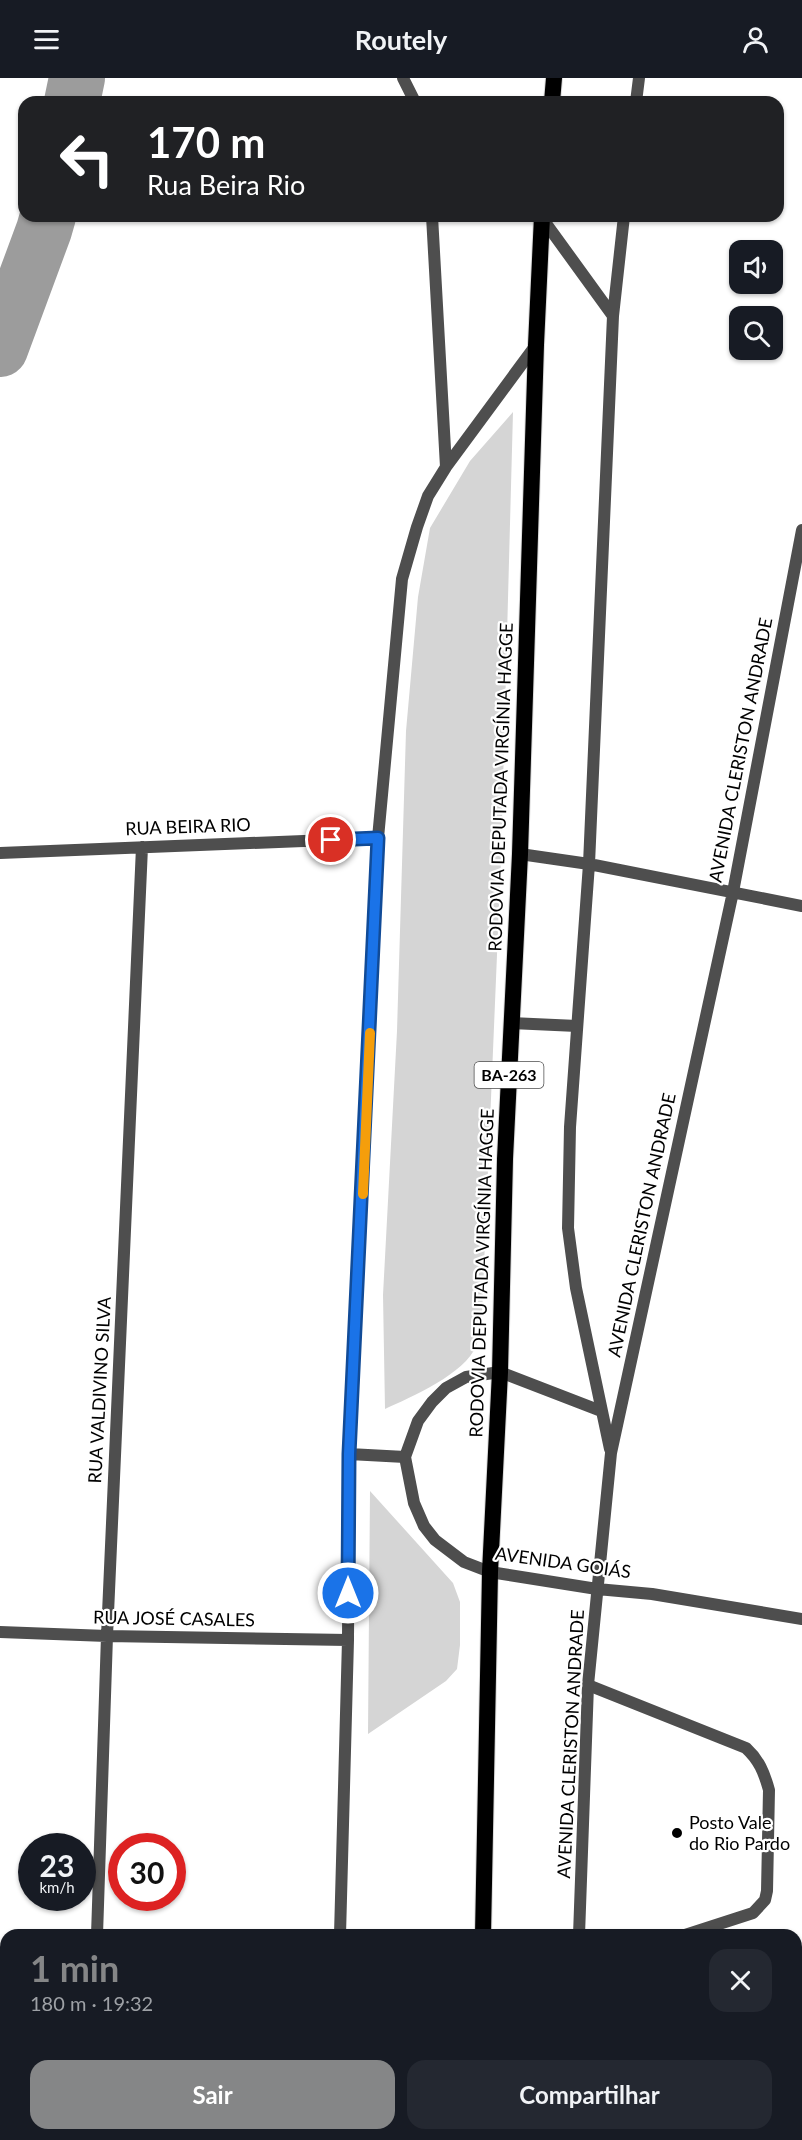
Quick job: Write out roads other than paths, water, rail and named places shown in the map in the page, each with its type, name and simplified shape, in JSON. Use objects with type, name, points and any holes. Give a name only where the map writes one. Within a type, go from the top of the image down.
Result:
[{"type":"highway","points":[[552,96],[554,78]]},
{"type":"highway","name":"RODOVIA DEPUTADA VIRGÍNIA HAGGE","points":[[483,1929],[490,1572],[500,1372],[504,1159],[520,854],[542,222]]},
{"type":"street","points":[[403,78],[412,96]]},
{"type":"street","points":[[637,96],[639,78]]},
{"type":"street","points":[[432,222],[446,467]]},
{"type":"street","points":[[546,222],[613,316]]},
{"type":"street","points":[[611,1453],[576,1288],[568,1228],[570,1127],[589,864],[613,316],[623,222]]},
{"type":"street","points":[[340,1929],[348,1640],[349,1454],[378,838],[402,579],[428,496],[446,467],[536,345]]},
{"type":"street","name":"AVENIDA CLERISTON ANDRADE","points":[[579,1929],[588,1685],[611,1453],[733,892],[802,530]]},
{"type":"street","name":"RUA BEIRA RIO","points":[[0,853],[378,838]]},
{"type":"street","name":"RUA VALDIVINO SILVA","points":[[98,1929],[107,1636],[142,847]]},
{"type":"street","points":[[520,854],[589,864],[802,906]]},
{"type":"street","points":[[511,1023],[577,1026]]},
{"type":"street","points":[[349,1454],[405,1457],[418,1421],[432,1402],[446,1388],[466,1377],[500,1372],[601,1412]]},
{"type":"street","name":"AVENIDA GOIÁS","points":[[405,1457],[414,1503],[424,1526],[448,1551],[464,1562],[490,1572],[597,1589],[652,1594],[802,1619]]},
{"type":"street","name":"RUA JOSÉ CASALES","points":[[0,1632],[348,1640]]},
{"type":"street","points":[[588,1685],[746,1748],[758,1759],[769,1790],[765,1900],[753,1913],[704,1929]]},
{"type":"waterway","points":[[73,96],[77,78]]},
{"type":"waterway","points":[[0,349],[46,222]]},
{"type":"place","name":"Posto Vale do Rio Pardo","points":[[677,1833]]}]
